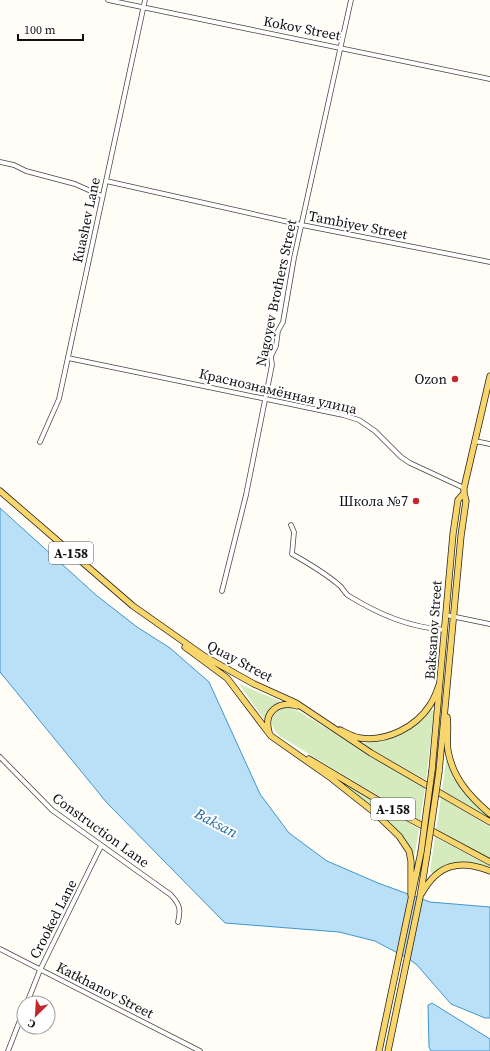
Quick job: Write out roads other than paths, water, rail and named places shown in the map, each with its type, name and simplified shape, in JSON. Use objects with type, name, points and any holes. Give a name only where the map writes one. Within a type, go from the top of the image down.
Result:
[{"type":"main road","name":"Baksanov Street","points":[[411,895],[421,852],[432,770],[458,500],[464,490],[490,376]]},
{"type":"main road","name":"Baksanov Street","points":[[388,1051],[420,897],[439,772],[461,536],[466,501],[464,490]]},
{"type":"main road","name":"Quay Street","points":[[0,491],[144,614],[218,664],[254,684],[287,698],[371,753],[490,822]]},
{"type":"main road","name":"А-158","points":[[144,614],[162,630],[227,678],[271,736],[298,754],[318,764],[408,818],[490,862]]},
{"type":"main road","points":[[325,722],[360,738],[380,737],[394,733],[410,725],[427,709],[434,699],[441,679]]},
{"type":"main road","points":[[271,736],[268,724],[270,714],[273,710],[288,704],[303,708]]},
{"type":"main road","points":[[446,707],[448,724],[448,751],[456,773],[465,790],[490,814]]},
{"type":"main road","points":[[298,754],[374,812],[399,836],[409,851],[411,895],[379,1051]]},
{"type":"main road","points":[[420,897],[428,882],[435,875],[445,869],[460,865],[469,865],[490,871]]},
{"type":"street","name":"Kokov Street","points":[[108,0],[341,47],[490,80]]},
{"type":"street","name":"Kuashev Lane","points":[[40,442],[59,399],[144,0]]},
{"type":"street","name":"Nagoyev Brothers Street","points":[[222,591],[246,495],[272,365],[271,356],[276,346],[278,330],[283,322],[288,288],[351,0]]},
{"type":"street","points":[[0,162],[14,165],[26,171],[75,184],[102,196]]},
{"type":"street","name":"Tambiyev Street","points":[[106,181],[302,225],[490,262]]},
{"type":"street","name":"Краснознамённая улица","points":[[68,358],[265,398],[343,415],[359,420],[375,431],[401,457],[464,490]]},
{"type":"street","points":[[475,441],[490,444]]},
{"type":"street","points":[[291,525],[294,532],[292,554],[313,566],[340,586],[347,595],[382,615],[406,623],[432,629],[445,630]]},
{"type":"street","points":[[446,615],[490,624]]},
{"type":"street","name":"Construction Lane","points":[[0,757],[52,810],[171,895],[178,902],[181,910],[178,922]]},
{"type":"street","name":"Crooked Lane","points":[[30,995],[40,970],[101,846]]},
{"type":"street","name":"Katkhanov Street","points":[[0,949],[200,1051]]},
{"type":"street","points":[[8,1051],[16,1030]]},
{"type":"water","name":"Baksan","points":[[0,508],[96,595],[137,627],[170,648],[209,682],[260,794],[289,833],[327,861],[378,883],[430,902],[490,907],[490,1018],[485,1018],[451,1004],[417,965],[409,959],[375,941],[339,932],[225,923],[107,803],[0,672]]},
{"type":"water","points":[[432,1003],[490,1039],[490,1051],[431,1051],[429,1047],[428,1005]]},
{"type":"place","name":"Ozon","points":[[455,379]]},
{"type":"place","name":"Школа №7","points":[[416,501]]}]
